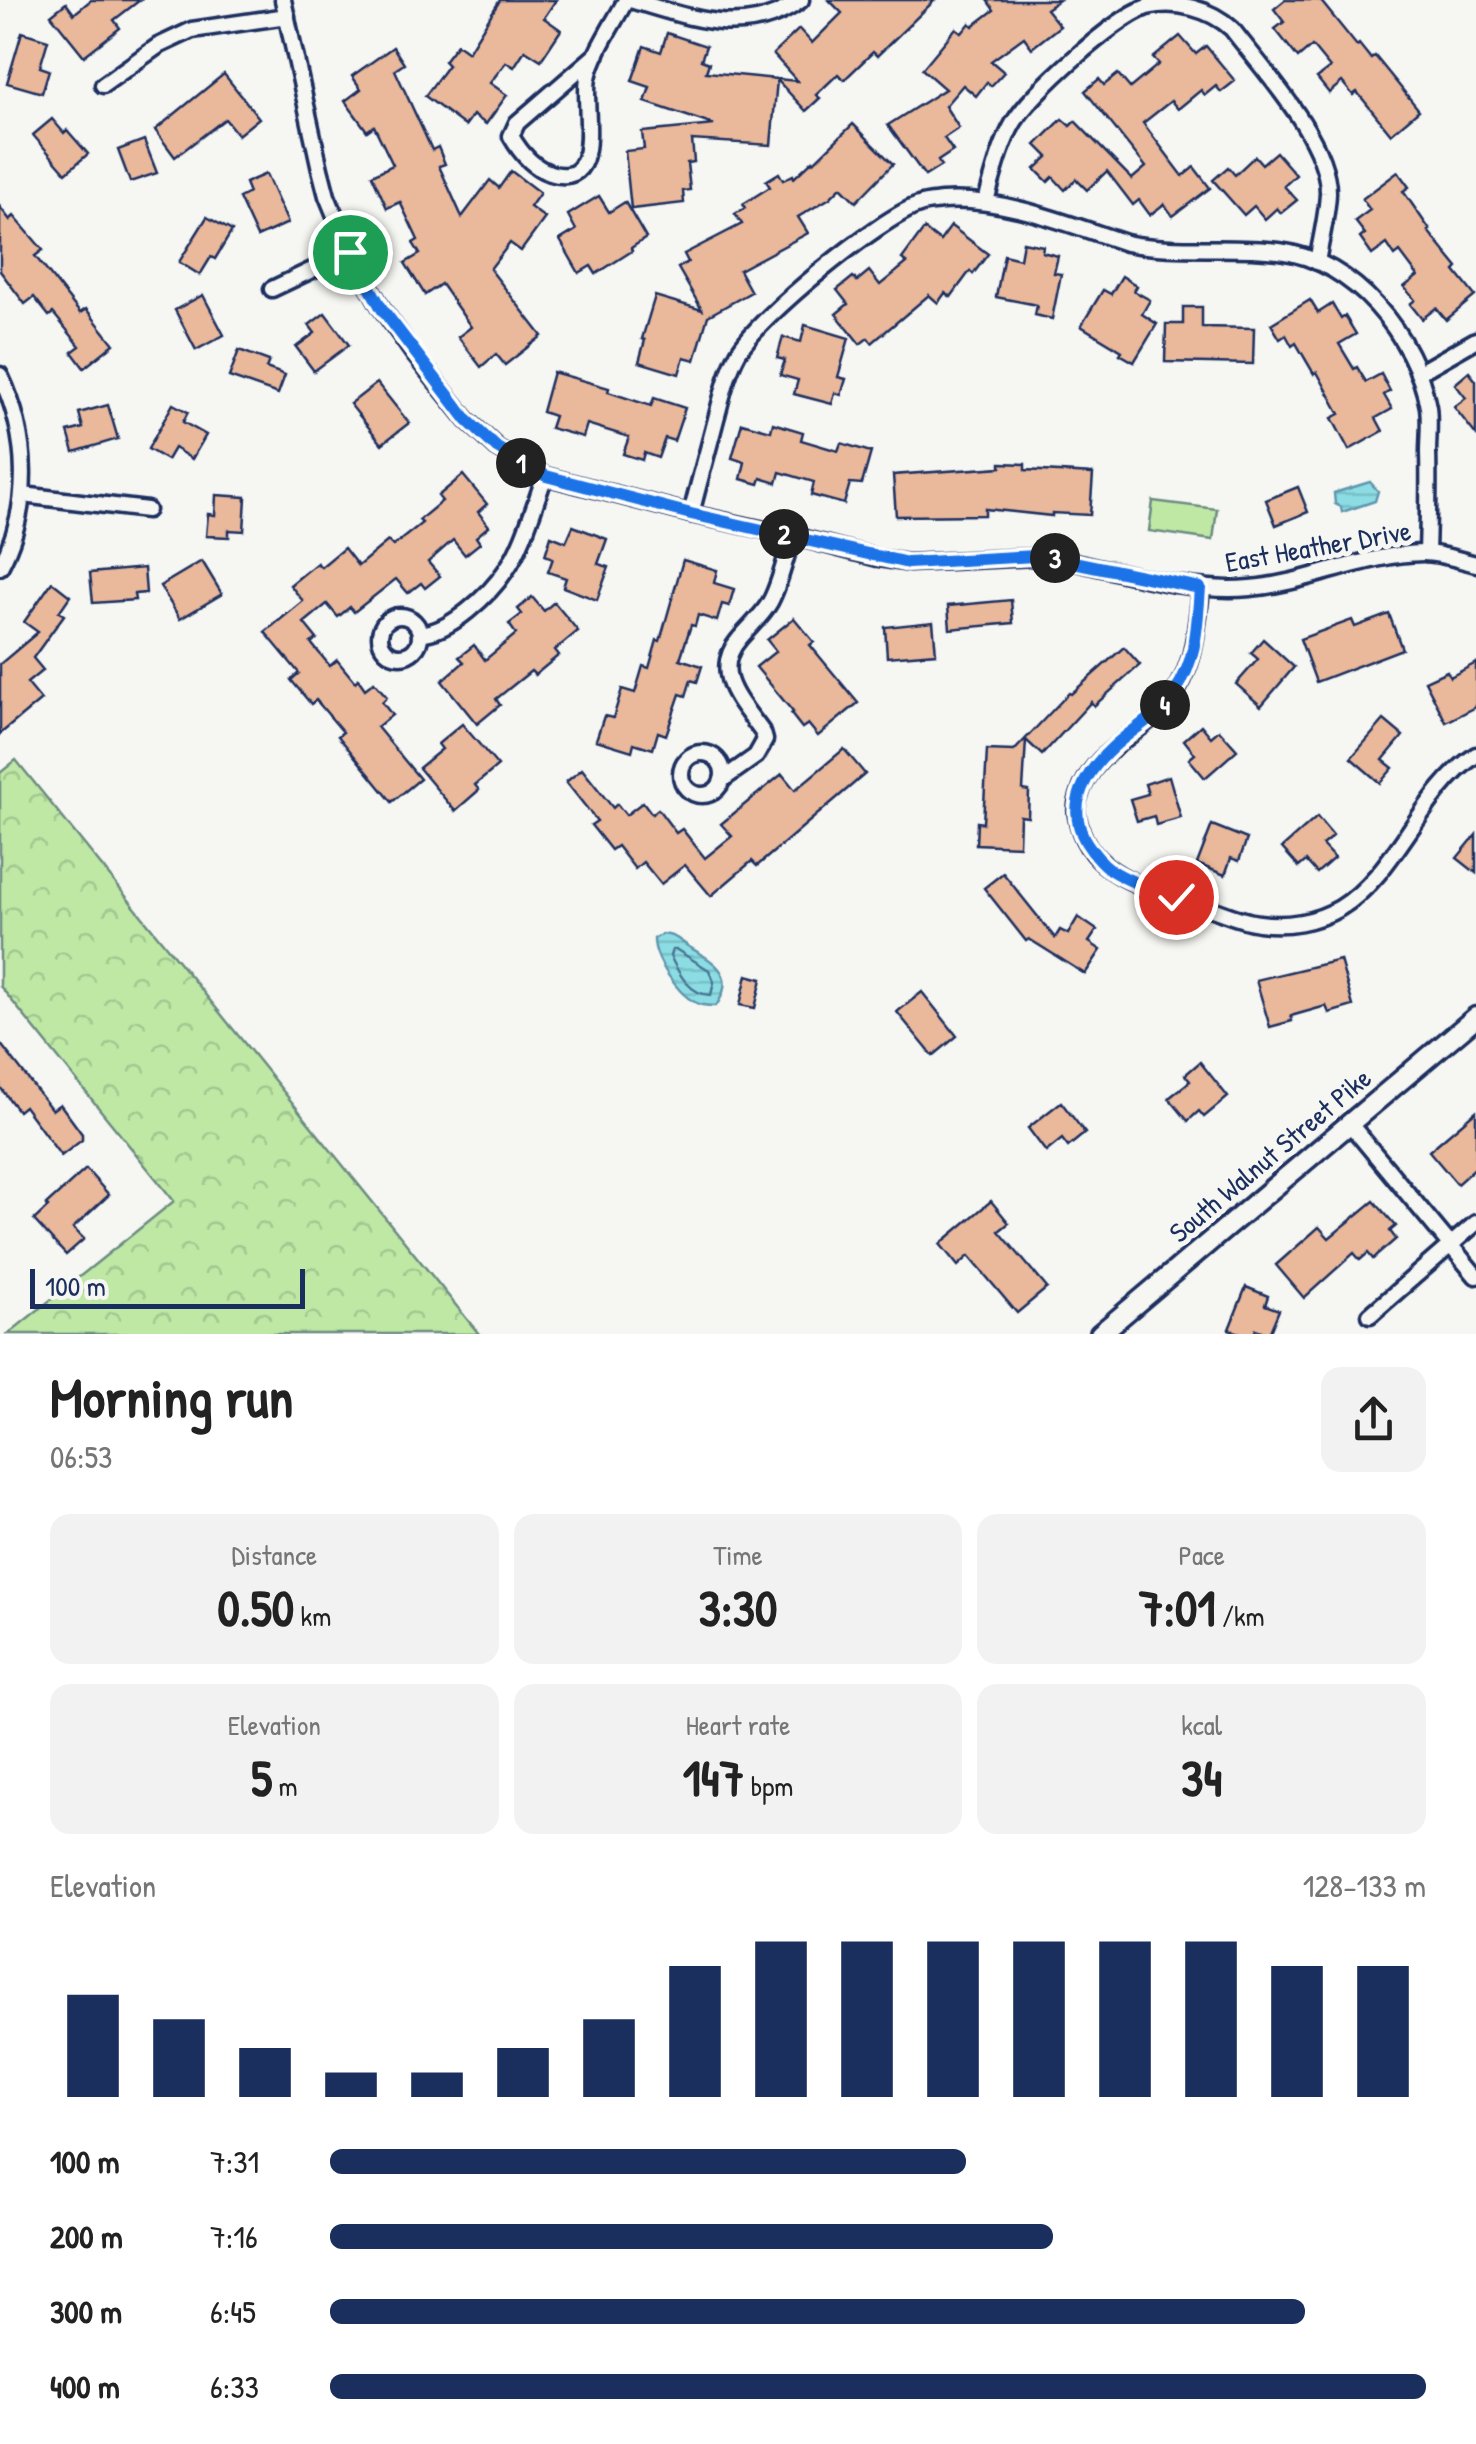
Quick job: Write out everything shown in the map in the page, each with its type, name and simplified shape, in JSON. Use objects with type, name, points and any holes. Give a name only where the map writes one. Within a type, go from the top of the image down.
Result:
[{"type":"street","name":"East Heather Drive","points":[[283,0],[324,182],[350,252],[382,309],[467,420],[497,448],[546,476],[691,514],[908,563],[1035,556],[1200,588],[1289,583],[1384,556],[1427,553],[1476,564]]},
{"type":"street","points":[[598,54],[517,123],[512,136],[519,150],[544,171],[562,176],[576,173],[582,166],[588,149],[588,75],[628,0],[702,20],[733,24],[780,14],[801,0]]},
{"type":"street","points":[[986,201],[1002,148],[1028,101],[1108,31],[1146,7],[1163,2],[1199,4],[1232,29],[1303,122],[1317,150],[1328,190],[1316,262]]},
{"type":"street","points":[[103,84],[158,46],[192,30],[287,16]]},
{"type":"street","points":[[691,514],[738,354],[769,316],[874,230],[900,214],[932,202],[986,201],[1148,248],[1280,252],[1316,262],[1350,280],[1379,308],[1418,373],[1428,409],[1427,553]]},
{"type":"street","points":[[272,290],[350,252]]},
{"type":"street","points":[[1418,373],[1476,340]]},
{"type":"street","points":[[0,376],[19,429],[23,469],[18,522],[0,567]]},
{"type":"street","points":[[420,633],[430,634],[447,626],[506,570],[546,476]]},
{"type":"street","points":[[23,495],[146,510]]},
{"type":"street","points":[[722,780],[756,756],[765,740],[730,683],[726,666],[737,640],[772,598],[793,536]]},
{"type":"street","points":[[1200,588],[1194,650],[1183,679],[1161,710],[1092,769],[1080,792],[1076,810],[1081,834],[1093,854],[1110,870],[1162,892],[1257,923],[1310,920],[1341,907],[1366,885],[1442,785],[1476,755]]},
{"type":"street","name":"South Walnut Street Pike","points":[[1100,1334],[1476,1017]]},
{"type":"street","points":[[1350,1124],[1476,1276]]},
{"type":"street","points":[[1370,1315],[1476,1223]]},
{"type":"green space","points":[[1153,501],[1217,509],[1213,540],[1149,531]]},
{"type":"green space","points":[[16,760],[479,1334],[8,1334],[174,1201],[0,986],[0,773]]},
{"type":"water","points":[[1370,482],[1378,491],[1375,501],[1342,512],[1335,504],[1334,493]]},
{"type":"water","points":[[662,934],[677,939],[721,971],[724,986],[716,1006],[691,1000],[669,976],[655,947],[654,939]]},
{"type":"building","points":[[91,0],[140,0],[114,20],[120,28],[84,56],[51,15],[66,3],[74,14]]},
{"type":"building","points":[[500,0],[556,0],[544,18],[561,30],[541,60],[525,50],[514,67],[506,62],[490,83],[507,95],[486,124],[473,115],[465,126],[425,96],[448,65],[444,61],[457,44],[468,52]]},
{"type":"building","points":[[829,0],[935,0],[877,56],[873,52],[844,80],[838,74],[806,111],[777,80],[771,145],[692,140],[694,162],[687,163],[690,190],[683,191],[684,203],[631,209],[625,151],[644,149],[642,132],[714,125],[645,102],[650,87],[632,81],[644,46],[661,52],[667,33],[706,46],[701,60],[709,63],[706,72],[797,81],[773,54],[799,29],[812,43],[842,13]]},
{"type":"building","points":[[987,0],[1059,0],[1046,9],[1060,26],[1032,48],[1024,37],[991,61],[1004,72],[991,86],[987,82],[976,96],[963,85],[945,106],[959,128],[944,138],[953,151],[938,161],[941,166],[925,176],[888,125],[945,89],[922,69],[956,28],[962,33],[970,23],[973,26],[994,10]]},
{"type":"building","points":[[1285,0],[1320,0],[1357,46],[1371,59],[1375,56],[1419,110],[1391,134],[1357,92],[1353,95],[1342,82],[1329,93],[1317,78],[1330,68],[1312,46],[1298,58],[1275,29],[1284,22],[1274,9]]},
{"type":"building","points":[[22,32],[48,40],[40,67],[49,70],[42,93],[7,83]]},
{"type":"building","points":[[1180,36],[1196,54],[1206,46],[1235,81],[1221,92],[1216,86],[1205,95],[1201,90],[1178,109],[1171,101],[1143,123],[1183,176],[1194,167],[1210,188],[1173,216],[1164,204],[1150,215],[1139,200],[1133,205],[1107,171],[1087,190],[1076,179],[1065,190],[1053,177],[1048,182],[1035,169],[1048,157],[1036,145],[1062,119],[1070,126],[1075,121],[1132,179],[1146,167],[1085,91],[1099,79],[1104,85],[1118,74],[1130,88],[1159,64],[1153,58]]},
{"type":"building","points":[[393,47],[404,64],[395,70],[432,150],[438,147],[445,164],[439,166],[462,217],[490,180],[499,188],[511,171],[540,193],[530,207],[545,218],[521,251],[510,243],[490,269],[542,336],[505,365],[496,354],[481,367],[458,337],[471,327],[441,284],[425,295],[405,263],[420,254],[413,243],[418,240],[400,202],[387,208],[372,175],[393,165],[374,126],[367,131],[345,101],[361,89],[352,76]]},
{"type":"building","points":[[224,74],[259,118],[238,135],[225,119],[175,157],[155,130]]},
{"type":"building","points":[[52,119],[88,154],[66,173],[33,135]]},
{"type":"building","points":[[853,124],[893,164],[856,202],[841,187],[798,217],[808,233],[739,270],[751,292],[708,316],[695,360],[684,357],[679,374],[639,362],[655,296],[702,310],[678,268],[688,262],[684,254],[742,224],[735,214],[745,208],[743,204],[770,187],[766,181],[779,173],[783,180],[793,175],[794,178]]},
{"type":"building","points":[[144,140],[157,173],[130,182],[118,150]]},
{"type":"building","points":[[1276,152],[1296,175],[1284,186],[1297,200],[1281,213],[1277,208],[1265,219],[1254,206],[1244,215],[1213,180],[1228,167],[1235,175],[1255,156],[1262,164]]},
{"type":"building","points":[[1398,172],[1409,187],[1403,191],[1475,296],[1446,320],[1436,308],[1422,319],[1410,304],[1415,300],[1404,287],[1418,276],[1400,252],[1395,256],[1387,244],[1372,255],[1360,238],[1365,234],[1355,221],[1370,210],[1362,199]]},
{"type":"building","points":[[266,174],[288,223],[257,237],[239,198],[249,193],[245,183]]},
{"type":"building","points":[[599,196],[609,212],[625,202],[646,238],[596,274],[591,266],[579,273],[560,240],[576,230],[568,215]]},
{"type":"building","points":[[0,207],[10,220],[14,216],[43,250],[35,256],[80,313],[86,309],[114,344],[84,368],[72,352],[80,346],[53,313],[49,316],[34,297],[25,304],[0,271]]},
{"type":"building","points":[[207,217],[232,231],[200,275],[179,262]]},
{"type":"building","points":[[951,226],[988,254],[973,274],[970,271],[951,297],[945,293],[938,303],[929,295],[872,343],[868,338],[860,344],[836,314],[848,304],[837,290],[853,277],[857,281],[869,271],[880,285],[907,263],[902,259],[924,229],[940,241]]},
{"type":"building","points":[[1023,242],[1043,246],[1042,252],[1058,256],[1054,273],[1061,274],[1052,319],[1035,315],[1037,305],[996,297],[1004,255],[1020,259]]},
{"type":"building","points":[[1122,276],[1137,286],[1134,291],[1150,300],[1142,314],[1157,324],[1134,362],[1081,326],[1103,290],[1111,294]]},
{"type":"building","points":[[203,295],[224,335],[196,350],[175,310]]},
{"type":"building","points":[[1310,300],[1318,313],[1332,304],[1341,319],[1345,316],[1356,334],[1339,344],[1354,369],[1357,367],[1366,382],[1381,374],[1390,391],[1384,395],[1392,409],[1376,418],[1383,431],[1349,450],[1332,418],[1340,414],[1317,372],[1314,374],[1296,343],[1292,346],[1286,335],[1280,339],[1271,324]]},
{"type":"building","points":[[1183,307],[1202,307],[1202,327],[1254,328],[1253,364],[1165,362],[1166,324],[1183,324]]},
{"type":"building","points":[[325,313],[349,345],[314,371],[296,347],[315,333],[309,325]]},
{"type":"building","points":[[805,325],[849,338],[838,377],[846,379],[841,395],[835,393],[832,404],[794,394],[798,380],[780,375],[785,360],[777,358],[783,337],[801,342]]},
{"type":"building","points":[[239,350],[269,361],[266,368],[285,375],[278,394],[229,377]]},
{"type":"building","points":[[553,372],[609,388],[608,392],[651,406],[654,398],[685,408],[674,441],[665,438],[658,458],[644,453],[642,460],[623,454],[629,437],[587,424],[583,437],[550,428],[554,416],[542,412]]},
{"type":"building","points":[[1469,372],[1476,381],[1476,435],[1454,407],[1466,398],[1455,384]]},
{"type":"building","points":[[377,383],[409,423],[382,444],[350,404]]},
{"type":"building","points":[[173,404],[188,412],[183,422],[206,435],[192,459],[174,448],[167,460],[148,449]]},
{"type":"building","points":[[108,405],[118,439],[74,452],[68,432],[83,428],[79,413]]},
{"type":"building","points":[[742,423],[771,431],[773,423],[803,432],[801,440],[838,451],[841,443],[871,452],[862,484],[850,483],[844,504],[811,495],[814,482],[780,472],[777,483],[761,478],[759,484],[741,479],[745,462],[732,458]]},
{"type":"building","points":[[1001,463],[1025,464],[1025,470],[1093,474],[1090,515],[1052,516],[985,509],[985,515],[896,516],[893,475],[1001,467]]},
{"type":"building","points":[[463,475],[487,504],[478,512],[489,526],[476,537],[480,543],[465,555],[453,540],[428,562],[440,576],[425,588],[421,583],[408,593],[396,579],[354,612],[350,607],[338,617],[327,604],[304,623],[317,639],[311,643],[330,666],[337,660],[355,682],[358,679],[365,689],[374,682],[387,697],[382,702],[392,715],[377,727],[420,779],[392,802],[338,736],[343,732],[316,700],[311,704],[291,680],[299,673],[265,632],[303,601],[290,585],[317,563],[321,567],[344,548],[358,566],[388,541],[393,546],[422,523],[419,520],[442,501],[438,496]]},
{"type":"building","points":[[1298,487],[1308,512],[1276,525],[1266,500]]},
{"type":"building","points":[[216,495],[246,497],[244,531],[229,530],[229,537],[206,536],[208,514],[215,515]]},
{"type":"building","points":[[573,526],[607,539],[598,564],[609,567],[597,600],[563,587],[566,578],[548,572],[553,558],[545,555],[551,536],[566,542]]},
{"type":"building","points":[[683,560],[717,570],[714,583],[734,589],[729,606],[722,604],[717,621],[698,615],[695,626],[691,625],[680,659],[702,666],[697,682],[691,680],[686,696],[680,694],[666,735],[658,732],[653,749],[634,743],[632,751],[596,740],[604,716],[613,718],[622,689],[635,693],[643,666],[649,668]]},
{"type":"building","points":[[202,561],[222,594],[180,619],[160,586]]},
{"type":"building","points":[[144,568],[146,593],[134,594],[135,600],[93,603],[90,573]]},
{"type":"building","points":[[52,582],[70,596],[59,612],[64,615],[33,658],[43,670],[27,683],[41,700],[0,734],[0,664],[38,632],[24,622]]},
{"type":"building","points":[[532,597],[544,611],[554,602],[578,631],[555,650],[559,655],[535,675],[531,671],[496,699],[500,705],[477,724],[442,681],[464,662],[459,657],[474,645],[485,660],[516,634],[509,624],[522,614],[518,609]]},
{"type":"building","points":[[1011,600],[1013,623],[950,629],[948,606]]},
{"type":"building","points":[[1389,614],[1402,649],[1316,682],[1300,639],[1352,620],[1355,627]]},
{"type":"building","points":[[794,618],[814,642],[810,645],[858,703],[818,736],[808,724],[802,728],[756,667],[776,651],[767,640]]},
{"type":"building","points":[[933,622],[936,653],[887,657],[885,627]]},
{"type":"building","points":[[1263,639],[1294,667],[1261,706],[1236,684],[1258,659],[1251,653]]},
{"type":"building","points":[[1124,647],[1140,665],[1094,706],[1091,702],[1042,755],[1026,740],[1023,790],[1029,791],[1028,817],[1020,816],[1019,846],[976,844],[977,822],[983,823],[987,750],[1014,751],[1069,693]]},
{"type":"building","points":[[1476,663],[1476,707],[1446,722],[1425,681],[1447,671],[1450,677]]},
{"type":"building","points":[[1384,720],[1403,736],[1383,760],[1393,768],[1380,783],[1351,758]]},
{"type":"building","points":[[462,724],[498,766],[475,785],[479,790],[455,811],[419,768],[442,749],[438,744]]},
{"type":"building","points":[[1201,725],[1211,737],[1219,730],[1237,750],[1205,778],[1189,759],[1195,754],[1184,740]]},
{"type":"building","points":[[844,749],[865,774],[757,866],[752,861],[711,896],[685,865],[661,884],[643,862],[635,869],[617,846],[611,850],[591,825],[597,821],[566,782],[582,769],[613,808],[617,804],[626,815],[643,802],[652,814],[658,809],[676,833],[682,829],[705,858],[732,836],[721,824],[782,774],[795,790]]},
{"type":"building","points":[[1169,776],[1181,818],[1156,825],[1154,816],[1137,821],[1130,799],[1148,794],[1145,784]]},
{"type":"building","points":[[1317,817],[1333,836],[1322,845],[1334,858],[1317,873],[1306,861],[1299,867],[1282,848]]},
{"type":"building","points":[[1212,825],[1247,839],[1239,861],[1231,858],[1225,875],[1197,864]]},
{"type":"building","points":[[1476,835],[1476,873],[1457,858]]},
{"type":"building","points":[[1003,873],[1055,938],[1060,930],[1068,934],[1078,917],[1097,930],[1089,942],[1101,950],[1085,974],[1029,939],[1026,941],[984,888]]},
{"type":"building","points":[[1340,960],[1353,1006],[1329,1013],[1326,1006],[1270,1027],[1256,980]]},
{"type":"building","points":[[747,975],[762,979],[755,1008],[740,1005]]},
{"type":"building","points":[[922,992],[957,1036],[933,1056],[897,1012]]},
{"type":"building","points":[[0,1043],[52,1110],[60,1104],[82,1134],[82,1140],[61,1156],[24,1106],[18,1111],[0,1087]]},
{"type":"building","points":[[1200,1062],[1228,1097],[1204,1117],[1199,1111],[1188,1121],[1169,1098],[1190,1081],[1185,1075]]},
{"type":"building","points":[[1061,1102],[1085,1133],[1068,1147],[1062,1139],[1046,1152],[1028,1128]]},
{"type":"building","points":[[1476,1111],[1476,1167],[1457,1184],[1429,1151]]},
{"type":"building","points":[[86,1169],[109,1195],[73,1228],[84,1239],[66,1255],[34,1220]]},
{"type":"building","points":[[991,1201],[1009,1223],[999,1231],[1047,1288],[1017,1313],[969,1256],[958,1266],[940,1244]]},
{"type":"building","points":[[1374,1201],[1396,1226],[1390,1231],[1396,1239],[1373,1259],[1368,1253],[1360,1260],[1354,1253],[1304,1298],[1276,1265],[1319,1227],[1329,1238]]},
{"type":"building","points":[[1246,1287],[1268,1296],[1265,1305],[1279,1310],[1269,1334],[1256,1329],[1254,1334],[1242,1334],[1229,1329]]},
{"type":"route","points":[[350,252],[382,309],[467,420],[497,448],[546,476],[878,558],[908,563],[1035,556],[1200,588],[1194,650],[1183,679],[1161,710],[1092,769],[1076,810],[1081,834],[1093,854],[1110,870],[1176,897]]}]
